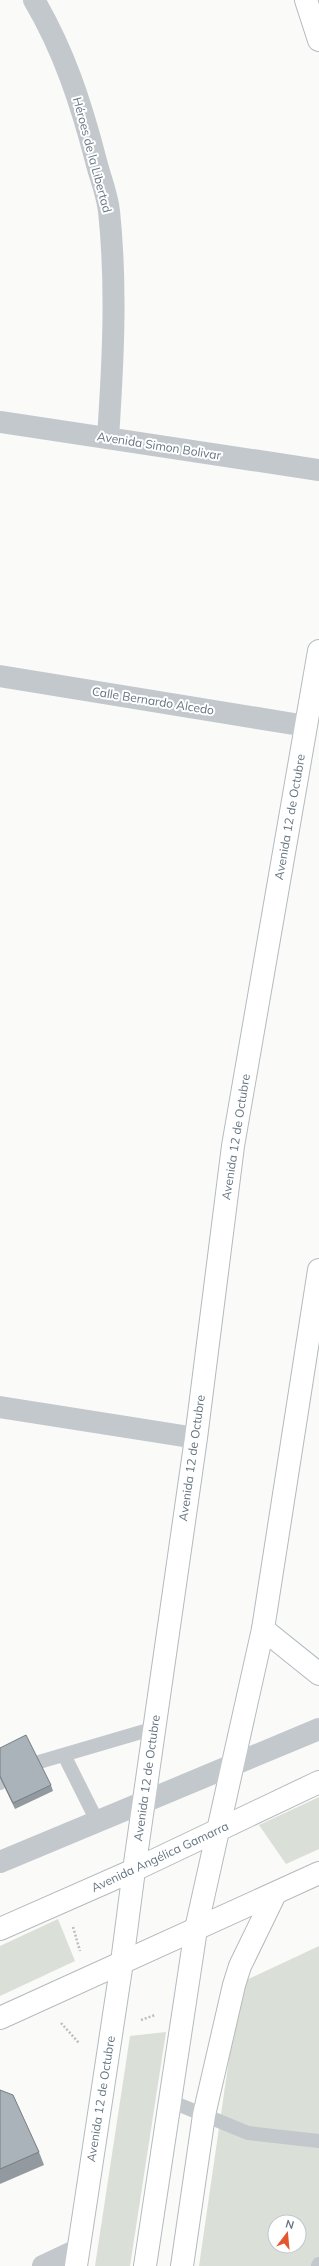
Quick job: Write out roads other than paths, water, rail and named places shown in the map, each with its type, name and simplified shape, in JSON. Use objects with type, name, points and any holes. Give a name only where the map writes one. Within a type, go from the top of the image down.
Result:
[{"type":"main road","points":[[308,6],[319,40]]},
{"type":"main road","name":"Avenida 12 de Octubre","points":[[78,2257],[122,1962],[196,1438],[233,1146],[319,651]]},
{"type":"main road","points":[[145,2266],[196,1929],[234,1765],[263,1630],[319,1270]]},
{"type":"main road","points":[[263,1630],[319,1674]]},
{"type":"main road","name":"Avenida Angélica Gamarra","points":[[0,1929],[134,1870],[319,1782]]},
{"type":"main road","points":[[0,2018],[319,1873]]},
{"type":"main road","points":[[182,2266],[204,2115],[240,1966],[275,1894]]},
{"type":"street","name":"Héroes de la Libertad","points":[[34,0],[64,56],[88,128],[109,209],[114,288],[113,365],[108,438]]},
{"type":"street","name":"Avenida Simon Bolivar","points":[[0,422],[319,470]]},
{"type":"street","name":"Calle Bernardo Alcedo","points":[[0,676],[306,726]]},
{"type":"street","points":[[0,1407],[196,1438]]},
{"type":"street","points":[[0,1862],[145,1800],[234,1765],[319,1729]]},
{"type":"street","points":[[43,2266],[78,2257]]},
{"type":"lane","points":[[38,1762],[155,1728]]},
{"type":"lane","points":[[64,1755],[97,1821]]},
{"type":"lane","points":[[170,2101],[248,2133],[319,2141]]}]
